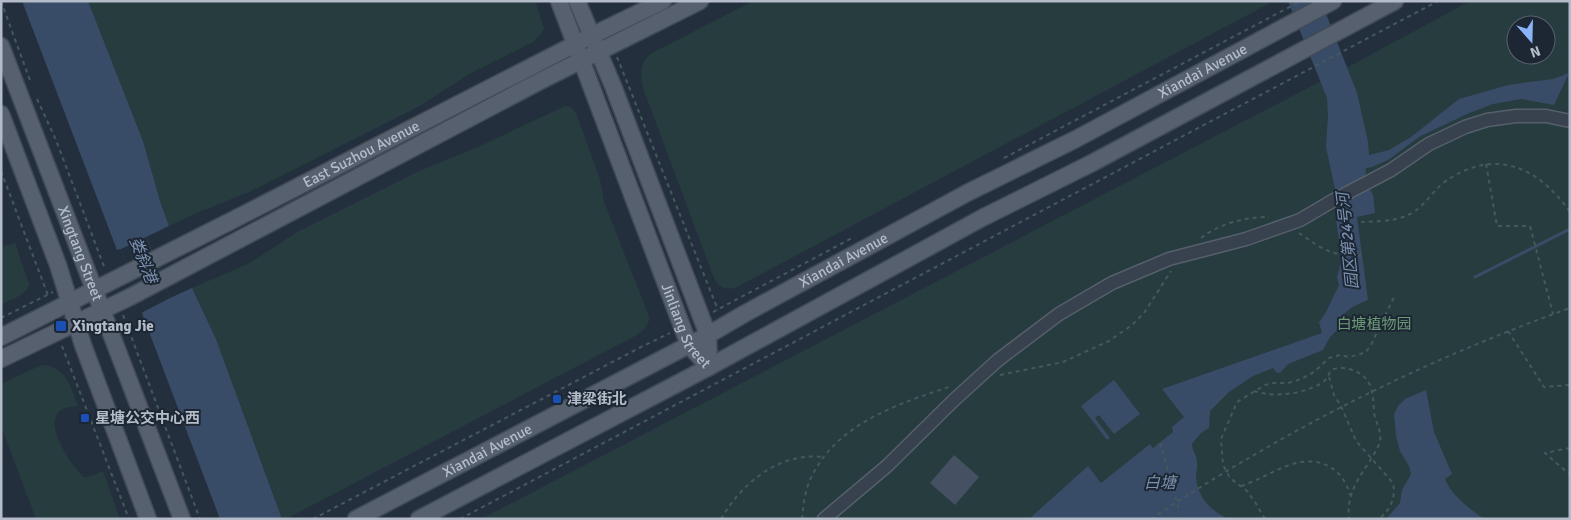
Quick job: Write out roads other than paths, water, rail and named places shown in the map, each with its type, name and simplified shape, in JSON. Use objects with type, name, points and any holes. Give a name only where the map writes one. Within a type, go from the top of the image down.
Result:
[{"type":"main road","name":"Jinliang Street","points":[[559,1],[689,345],[709,366]]},
{"type":"main road","name":"Jinliang Street","points":[[577,1],[591,36],[605,48],[613,86],[708,335],[709,366]]},
{"type":"main road","name":"East Suzhou Avenue","points":[[1,337],[662,1]]},
{"type":"main road","name":"East Suzhou Avenue","points":[[1,358],[119,303],[581,60],[700,1]]},
{"type":"main road","name":"Xiandai Avenue","points":[[419,519],[709,366],[982,218],[1092,163],[1395,1]]},
{"type":"main road","name":"Xiandai Avenue","points":[[356,519],[725,326],[966,193],[1076,139],[1291,15],[1329,3]]},
{"type":"main road","name":"Xingtang Street","points":[[1,46],[104,310],[182,519]]},
{"type":"main road","name":"Xingtang Street","points":[[1,114],[58,265],[75,323],[148,519]]},
{"type":"lane","points":[[824,519],[887,466],[976,379],[1032,333],[1071,306],[1112,283],[1182,255],[1230,244],[1289,225],[1391,170],[1441,137],[1476,123],[1497,118],[1525,115],[1552,117],[1570,122]]},
{"type":"water","name":"娄斜港","points":[[22,1],[88,1],[143,141],[169,226],[146,237],[170,298],[192,288],[216,339],[282,519],[220,519],[142,313],[145,311],[121,249],[117,250]]},
{"type":"water","points":[[1288,1],[1321,1],[1357,93],[1369,155],[1389,150],[1411,137],[1459,99],[1508,85],[1553,79],[1569,73],[1554,105],[1521,99],[1493,104],[1419,137],[1388,160],[1366,168],[1365,179],[1373,195],[1375,213],[1357,217],[1368,300],[1353,307],[1344,314],[1339,323],[1339,328],[1330,337],[1323,350],[1288,364],[1280,373],[1276,372],[1273,368],[1253,376],[1229,392],[1210,411],[1209,428],[1201,433],[1192,444],[1197,460],[1196,478],[1200,492],[1212,508],[1229,519],[1029,519],[1088,466],[1101,483],[1150,444],[1153,448],[1173,432],[1172,427],[1184,417],[1162,389],[1322,333],[1319,322],[1339,285],[1337,277],[1342,259],[1336,220],[1339,208],[1326,147],[1327,98]]},
{"type":"water","points":[[1114,380],[1140,414],[1114,434],[1099,415],[1095,418],[1110,438],[1107,440],[1081,406]]},
{"type":"water","points":[[1426,390],[1434,432],[1452,474],[1445,479],[1456,496],[1484,519],[1386,519],[1400,503],[1402,490],[1411,474],[1409,466],[1400,451],[1396,436],[1394,414],[1398,406],[1405,399]]},
{"type":"waterway","points":[[1475,277],[1570,229]]},
{"type":"place","name":"Xingtang Jie","points":[[61,326]]},
{"type":"place","name":"津梁街北","points":[[557,399]]},
{"type":"place","name":"星塘公交中心西","points":[[85,418]]},
{"type":"water label","name":"园区第24号河","points":[[1348,241]]},
{"type":"water label","name":"白塘","points":[[1160,483]]},
{"type":"park label","name":"白塘植物园","points":[[1374,324]]}]
